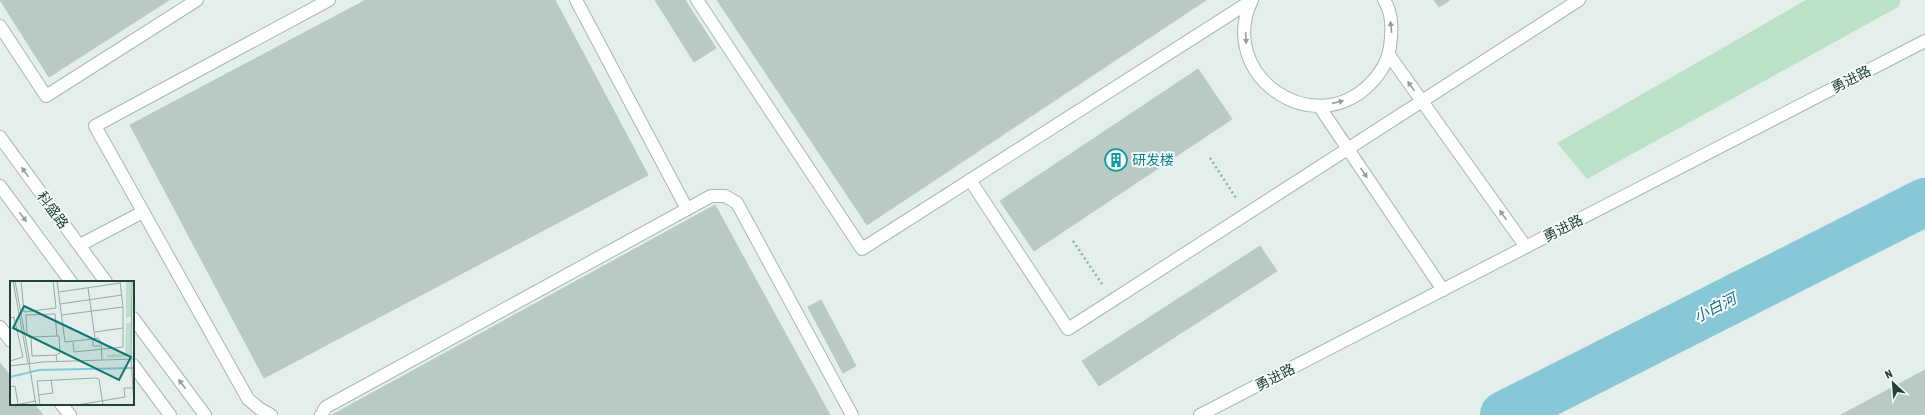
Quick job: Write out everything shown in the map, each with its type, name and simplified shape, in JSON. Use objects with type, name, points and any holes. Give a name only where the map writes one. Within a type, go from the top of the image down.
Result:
[{"type":"street","points":[[0,26],[46,96],[197,0]]},
{"type":"street","points":[[271,415],[260,409],[248,399],[95,126],[329,0]]},
{"type":"street","points":[[576,0],[687,209]]},
{"type":"street","points":[[697,0],[862,249],[1252,1]]},
{"type":"street","points":[[1252,1],[1245,25],[1246,50],[1256,72],[1273,91],[1294,102],[1319,106],[1342,102],[1362,92],[1378,75],[1389,55],[1392,31],[1388,6],[1384,0]]},
{"type":"street","points":[[970,180],[1068,329],[1578,0]]},
{"type":"street","name":"勇进路","points":[[1200,415],[1925,41]]},
{"type":"street","points":[[1389,55],[1526,247]]},
{"type":"street","points":[[1319,106],[1443,290]]},
{"type":"street","name":"科盛路","points":[[0,137],[105,281]]},
{"type":"street","name":"科盛路","points":[[0,186],[70,281]]},
{"type":"street","points":[[321,415],[326,407],[711,196],[725,196],[737,203],[852,415]]},
{"type":"street","points":[[80,245],[143,212]]},
{"type":"street","points":[[134,319],[206,415]]},
{"type":"street","points":[[0,327],[10,340]]},
{"type":"street","points":[[134,366],[170,415]]},
{"type":"street","points":[[62,405],[70,415]]},
{"type":"path","points":[[1210,158],[1246,214]]},
{"type":"path","points":[[1073,241],[1113,300]]},
{"type":"green space","points":[[1806,0],[1901,0],[1898,7],[1587,179],[1557,143]]},
{"type":"building","points":[[0,0],[169,0],[49,77]]},
{"type":"building","points":[[366,0],[555,0],[648,175],[264,378],[130,125]]},
{"type":"building","points":[[655,0],[685,0],[716,48],[694,62]]},
{"type":"building","points":[[717,0],[1206,0],[867,225]]},
{"type":"building","points":[[1434,0],[1450,0],[1439,7]]},
{"type":"building","name":"研发楼","points":[[1198,69],[1232,119],[1034,251],[1000,201]]},
{"type":"building","points":[[715,205],[830,415],[332,415]]},
{"type":"building","points":[[1260,246],[1277,271],[1099,386],[1082,361]]},
{"type":"building","points":[[821,300],[856,366],[843,373],[808,307]]},
{"type":"building","points":[[0,363],[10,376],[10,405],[35,405],[43,415],[0,415]]},
{"type":"building","points":[[1925,370],[1925,415],[1841,415]]},
{"type":"waterway","name":"小白河","points":[[1504,415],[1925,202]]},
{"type":"place","name":"研发楼","points":[[1116,160]]}]
